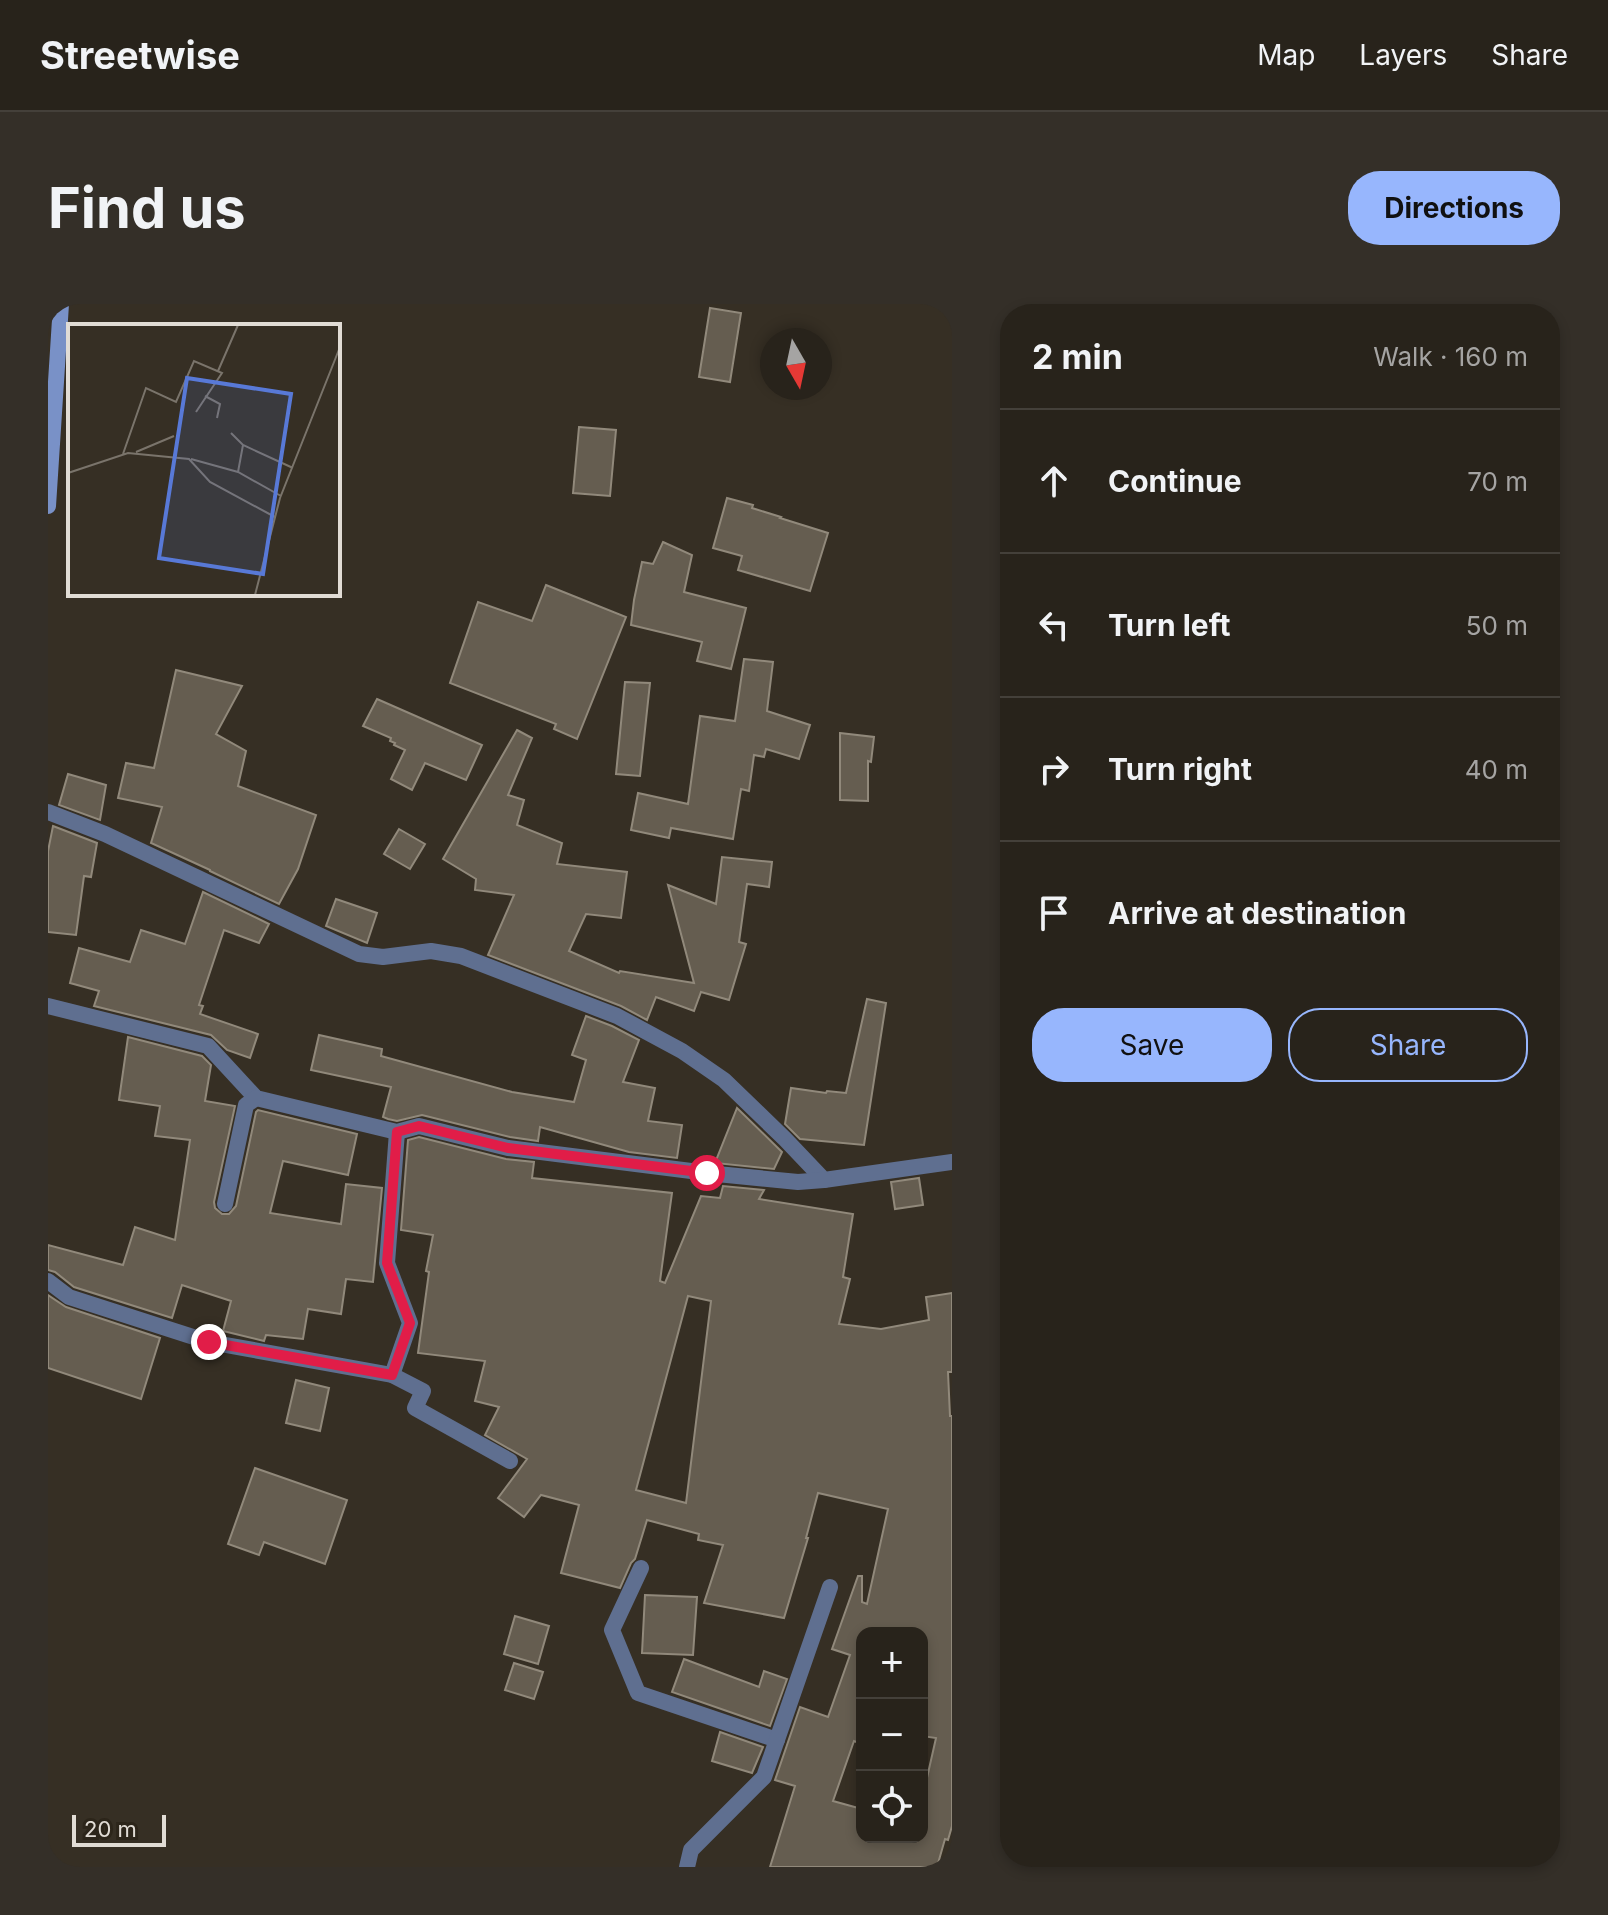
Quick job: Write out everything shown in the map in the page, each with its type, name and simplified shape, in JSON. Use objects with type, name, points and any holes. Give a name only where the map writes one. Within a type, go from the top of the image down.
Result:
[{"type":"street","points":[[48,506],[61,304]]},
{"type":"street","points":[[48,812],[105,834],[359,954],[383,957],[431,951],[461,956],[617,1016],[682,1051],[724,1080],[824,1180]]},
{"type":"street","points":[[48,1006],[208,1046],[256,1098],[397,1132],[419,1126],[508,1148],[798,1182],[952,1162]]},
{"type":"street","points":[[225,1204],[246,1105],[256,1098]]},
{"type":"street","points":[[392,1375],[410,1323],[387,1263],[397,1132]]},
{"type":"street","points":[[48,1281],[69,1297],[209,1342],[392,1375],[423,1391],[415,1408],[510,1461]]},
{"type":"street","points":[[641,1568],[612,1630],[638,1693],[777,1740]]},
{"type":"street","points":[[687,1867],[691,1850],[764,1777],[830,1587]]},
{"type":"building","points":[[710,308],[741,313],[730,382],[699,377]]},
{"type":"building","points":[[579,427],[616,430],[610,496],[573,493]]},
{"type":"building","points":[[727,498],[828,533],[810,591],[738,570],[742,556],[713,548]]},
{"type":"building","points":[[663,542],[692,555],[684,592],[746,608],[731,669],[697,661],[702,642],[631,625],[642,562],[653,564]]},
{"type":"building","points":[[546,585],[626,617],[577,739],[554,729],[556,724],[450,683],[478,602],[532,621]]},
{"type":"building","points":[[744,659],[773,662],[767,711],[810,725],[799,759],[766,749],[764,757],[754,755],[749,791],[741,789],[733,839],[671,828],[669,838],[631,830],[638,793],[688,804],[700,716],[735,721]]},
{"type":"building","points":[[176,670],[242,686],[216,734],[246,751],[238,786],[316,815],[298,869],[279,904],[151,843],[162,807],[118,798],[126,763],[154,768]]},
{"type":"building","points":[[625,682],[650,683],[640,776],[616,774]]},
{"type":"building","points":[[377,699],[482,745],[466,780],[425,763],[412,790],[391,779],[405,750],[394,745],[391,738],[363,726]]},
{"type":"building","points":[[517,730],[532,738],[508,795],[524,800],[517,825],[562,843],[557,864],[627,872],[621,918],[586,914],[569,951],[619,973],[694,983],[668,885],[716,904],[722,857],[772,862],[769,887],[747,884],[739,942],[746,944],[729,1000],[701,992],[694,1011],[656,997],[647,1020],[621,1006],[488,955],[514,895],[475,890],[476,879],[443,859]]},
{"type":"building","points":[[840,733],[874,737],[871,762],[868,761],[868,801],[840,800]]},
{"type":"building","points":[[68,774],[106,785],[100,820],[59,805]]},
{"type":"building","points":[[53,826],[97,843],[91,877],[84,876],[76,935],[48,932],[48,851]]},
{"type":"building","points":[[399,829],[425,844],[410,869],[384,854]]},
{"type":"building","points":[[203,892],[269,924],[259,943],[224,930],[199,1005],[203,1006],[200,1014],[258,1034],[250,1058],[227,1050],[211,1035],[94,1006],[99,991],[70,983],[79,948],[130,962],[141,930],[185,944]]},
{"type":"building","points":[[336,899],[377,913],[367,943],[326,926]]},
{"type":"building","points":[[867,999],[886,1003],[864,1145],[800,1139],[785,1124],[791,1088],[846,1093]]},
{"type":"building","points":[[586,1016],[639,1040],[623,1082],[655,1088],[648,1121],[682,1125],[677,1158],[629,1152],[540,1127],[538,1141],[422,1115],[397,1121],[388,1119],[383,1117],[391,1087],[311,1070],[319,1035],[382,1049],[381,1056],[512,1092],[574,1102],[586,1060],[572,1055]]},
{"type":"building","points":[[128,1037],[202,1056],[211,1065],[205,1101],[235,1106],[214,1202],[215,1208],[222,1214],[229,1214],[236,1206],[258,1110],[357,1134],[348,1175],[283,1161],[270,1213],[341,1224],[346,1184],[382,1188],[373,1282],[346,1279],[341,1314],[308,1309],[303,1339],[266,1335],[264,1341],[223,1331],[231,1301],[182,1285],[172,1318],[74,1287],[48,1270],[48,1245],[123,1265],[135,1227],[175,1240],[190,1140],[155,1136],[160,1106],[119,1100]]},
{"type":"building","points":[[737,1108],[782,1152],[774,1169],[715,1163]]},
{"type":"building","points":[[419,1137],[506,1159],[534,1162],[532,1178],[672,1193],[660,1281],[665,1283],[701,1196],[720,1198],[723,1186],[764,1190],[759,1199],[853,1214],[843,1277],[850,1279],[839,1324],[881,1329],[929,1320],[926,1297],[952,1293],[952,1372],[948,1372],[952,1416],[952,1826],[937,1867],[770,1867],[795,1786],[775,1780],[800,1707],[828,1717],[850,1655],[832,1649],[858,1576],[862,1576],[862,1602],[867,1604],[888,1509],[818,1493],[784,1618],[704,1603],[723,1545],[698,1540],[699,1534],[647,1520],[635,1559],[620,1588],[561,1573],[579,1505],[541,1495],[524,1517],[498,1498],[527,1459],[485,1435],[499,1407],[475,1401],[485,1361],[418,1353],[429,1272],[426,1271],[433,1235],[401,1230],[408,1140]],"holes":[[[688,1296],[711,1301],[686,1503],[636,1490]]]},
{"type":"building","points":[[919,1178],[923,1205],[895,1209],[891,1182]]},
{"type":"building","points":[[48,1295],[66,1307],[160,1338],[141,1399],[48,1368]]},
{"type":"building","points":[[296,1380],[329,1388],[320,1431],[286,1423]]},
{"type":"building","points":[[255,1468],[347,1500],[325,1564],[264,1542],[259,1555],[228,1544]]},
{"type":"building","points":[[645,1595],[697,1597],[693,1655],[642,1653]]},
{"type":"building","points":[[515,1616],[549,1626],[538,1664],[504,1654]]},
{"type":"building","points":[[684,1659],[759,1687],[764,1671],[787,1679],[770,1726],[672,1692]]},
{"type":"building","points":[[514,1663],[543,1672],[534,1699],[505,1690]]},
{"type":"building","points":[[720,1732],[763,1747],[752,1773],[712,1761]]},
{"type":"route","points":[[209,1342],[392,1375],[410,1323],[387,1263],[397,1132],[419,1126],[508,1148],[707,1173]]}]
